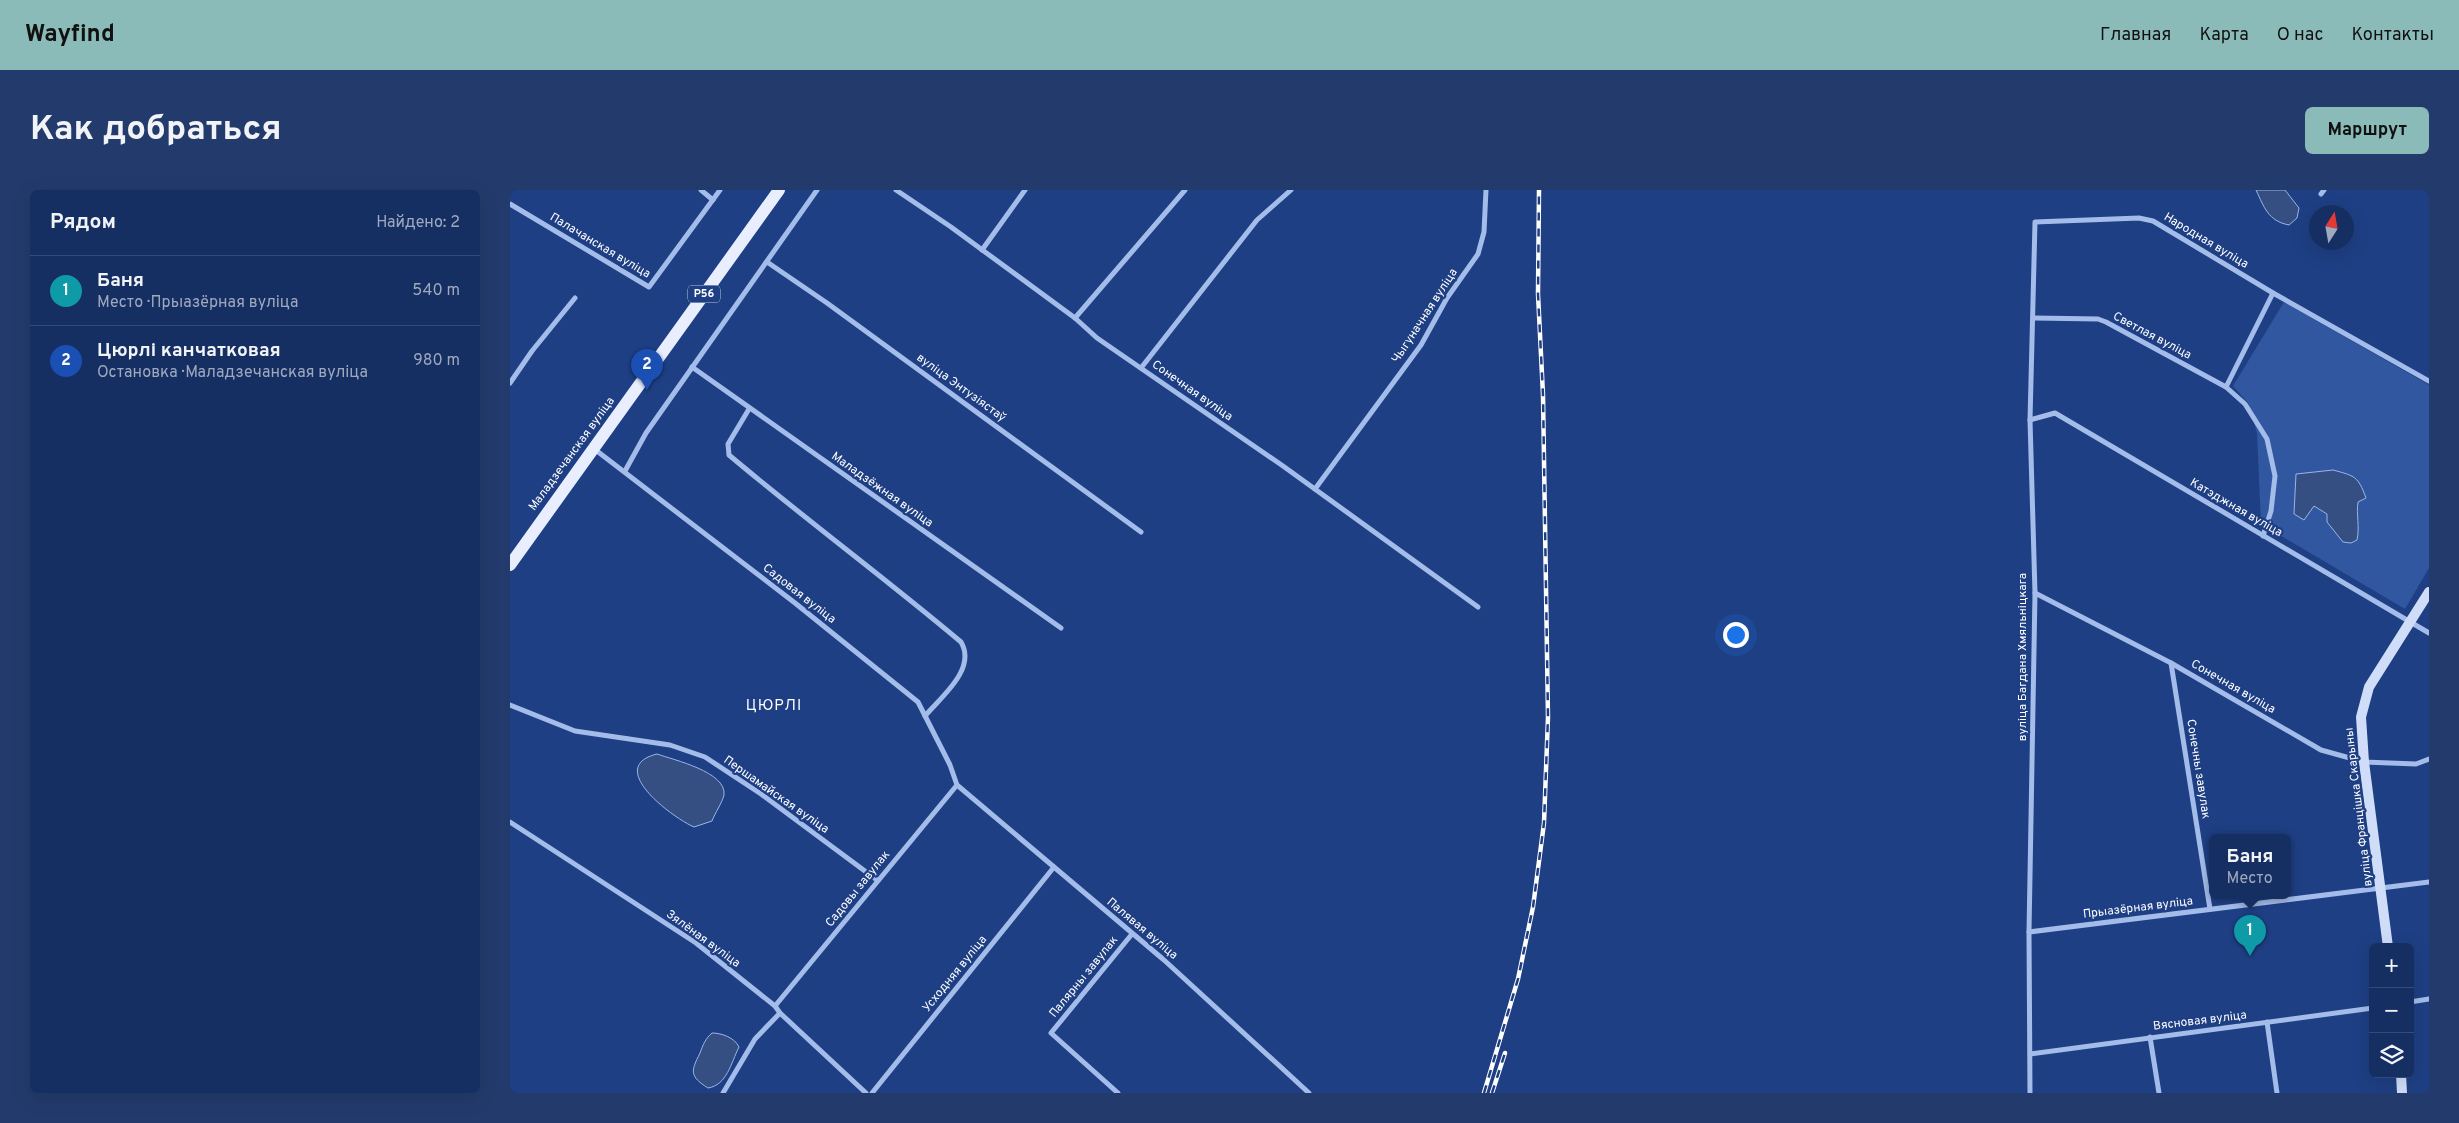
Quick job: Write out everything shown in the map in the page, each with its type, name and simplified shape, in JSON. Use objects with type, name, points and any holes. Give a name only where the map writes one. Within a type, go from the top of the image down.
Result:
[{"type":"main road","name":"Маладзечанская вуліца","points":[[510,564],[779,190]]},
{"type":"street","points":[[701,190],[713,200],[720,190]]},
{"type":"street","points":[[625,471],[646,433],[816,190]]},
{"type":"street","name":"Сонечная вуліца","points":[[896,190],[1075,318],[1097,338],[1315,489],[1478,607]]},
{"type":"street","points":[[982,250],[1025,190]]},
{"type":"street","points":[[1075,318],[1185,190]]},
{"type":"street","points":[[1141,368],[1257,220],[1291,190]]},
{"type":"street","name":"Чыгуначная вуліца","points":[[1315,489],[1421,345],[1447,298],[1478,254],[1484,232],[1486,190]]},
{"type":"street","name":"Палачанская вуліца","points":[[510,204],[650,287],[713,200]]},
{"type":"street","name":"Народная вуліца","points":[[2035,222],[2139,218],[2153,221],[2272,293],[2429,381]]},
{"type":"street","name":"вуліца Багдана Хмяльніцкага","points":[[2030,1093],[2029,932],[2035,593],[2030,420],[2035,222]]},
{"type":"street","name":"вуліца Энтузіястаў","points":[[767,262],[828,303],[1141,532]]},
{"type":"street","points":[[2226,387],[2272,293]]},
{"type":"street","points":[[510,383],[532,351],[575,298]]},
{"type":"street","name":"Светлая вуліца","points":[[2034,318],[2098,319],[2106,322],[2226,387],[2245,404],[2267,439],[2275,476],[2271,511],[2263,536]]},
{"type":"street","name":"Маладзёжная вуліца","points":[[692,367],[1061,628]]},
{"type":"street","points":[[749,409],[728,444],[729,455],[836,543],[914,603],[964,647],[966,654],[961,672],[925,716]]},
{"type":"street","name":"Катэджная вуліца","points":[[2030,420],[2055,413],[2429,633]]},
{"type":"street","name":"Садовая вуліца","points":[[592,448],[625,471],[795,603],[918,702],[950,765],[957,786]]},
{"type":"street","name":"вуліца Францішка Скарыны","points":[[2388,943],[2364,762],[2361,717],[2370,687],[2429,592]]},
{"type":"street","name":"Сонечная вуліца","points":[[2035,593],[2171,662],[2321,750],[2364,762],[2416,764],[2429,759]]},
{"type":"street","name":"Сонечны завулак","points":[[2171,662],[2210,909]]},
{"type":"street","name":"Першамайская вуліца","points":[[510,705],[574,731],[670,745],[705,757],[761,794],[877,880]]},
{"type":"street","name":"Садовы завулак","points":[[775,1006],[877,880],[957,786]]},
{"type":"street","name":"Палявая вуліца","points":[[957,786],[1164,960],[1309,1093]]},
{"type":"street","name":"Зялёная вуліца","points":[[510,822],[696,943],[775,1006],[780,1013],[866,1093]]},
{"type":"street","name":"Усходняя вуліца","points":[[872,1093],[1054,867]]},
{"type":"street","name":"Прыазёрная вуліца","points":[[2291,898],[2381,886],[2429,882]]},
{"type":"street","name":"Прыазёрная вуліца","points":[[2029,932],[2284,899]]},
{"type":"street","name":"Палярны завулак","points":[[1118,1093],[1051,1033],[1132,934]]},
{"type":"street","points":[[2414,1001],[2429,999]]},
{"type":"street","name":"Вясновая вуліца","points":[[2030,1054],[2369,1009]]},
{"type":"street","points":[[723,1093],[756,1039],[780,1013]]},
{"type":"street","points":[[2267,1022],[2277,1093]]},
{"type":"street","points":[[2150,1037],[2159,1093]]},
{"type":"street","points":[[2401,1078],[2402,1093]]},
{"type":"shaded area","points":[[2256,190],[2285,190],[2299,208],[2297,218],[2289,225],[2271,217]]},
{"type":"shaded area","points":[[2284,302],[2429,385],[2429,568],[2405,609],[2261,524],[2257,433],[2248,403],[2233,386]]},
{"type":"shaded area","points":[[2333,470],[2355,478],[2361,485],[2366,498],[2358,502],[2357,540],[2351,543],[2343,542],[2327,522],[2327,514],[2314,506],[2304,520],[2294,514],[2296,474]]},
{"type":"shaded area","points":[[657,754],[698,768],[717,780],[723,787],[724,795],[712,821],[694,827],[672,814],[648,792],[640,780],[637,770],[643,760]]},
{"type":"shaded area","points":[[712,1033],[728,1037],[739,1047],[724,1078],[720,1083],[708,1088],[697,1080],[694,1069],[704,1042]]},
{"type":"railway","points":[[1484,1093],[1518,979],[1533,907],[1544,823],[1548,717],[1543,395],[1538,294],[1539,190]]},
{"type":"railway","points":[[1492,1093],[1505,1053]]},
{"type":"place","name":"Цюрлі канчатковая","points":[[647,390]]},
{"type":"place","name":"Баня","points":[[2250,956]]},
{"type":"district","name":"ЦЮРЛІ","points":[[774,706]]}]
